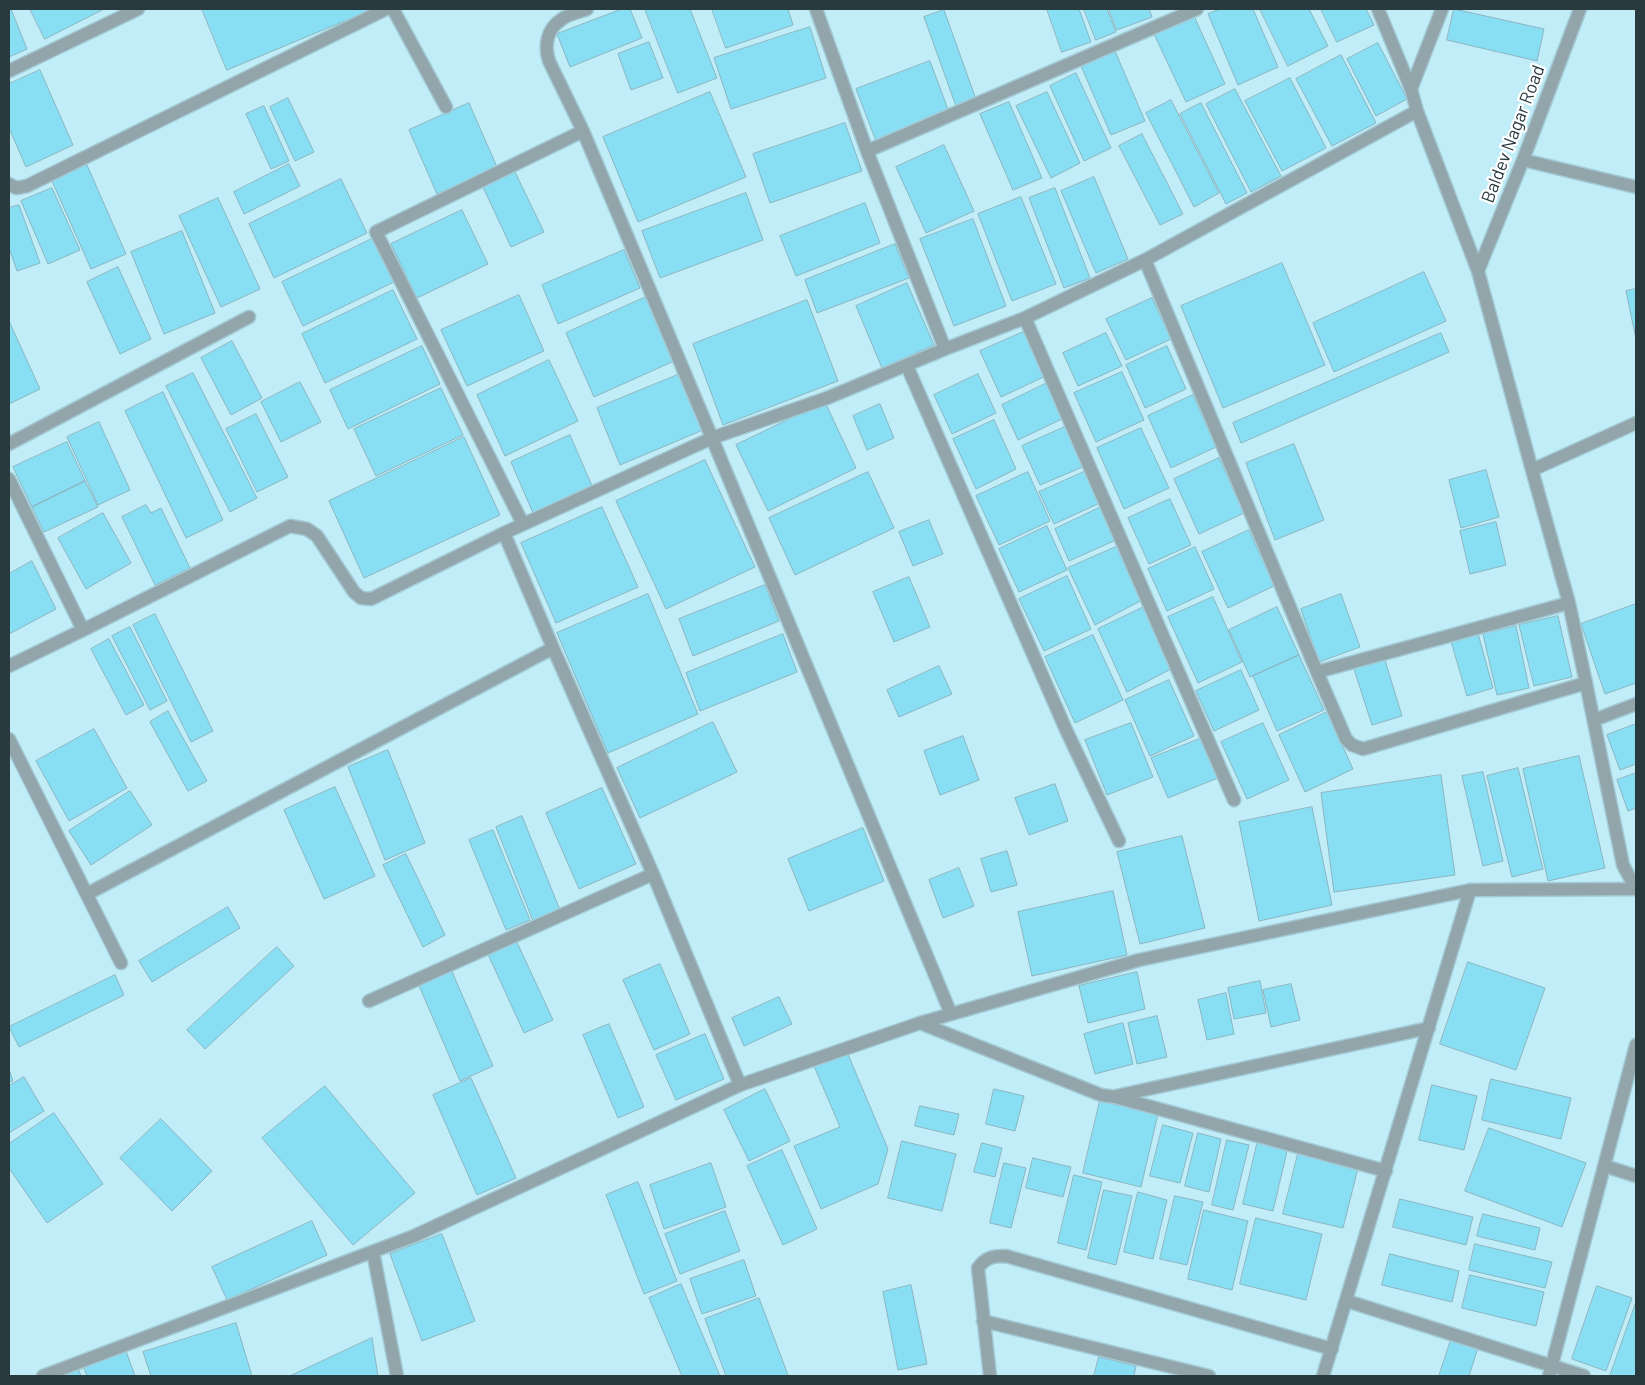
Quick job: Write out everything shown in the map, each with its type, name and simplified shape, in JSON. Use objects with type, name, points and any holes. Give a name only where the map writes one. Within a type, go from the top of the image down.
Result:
[{"type":"street","points":[[9,71],[138,9]]},
{"type":"street","points":[[9,184],[16,188],[27,186],[386,9]]},
{"type":"street","points":[[393,9],[446,107]]},
{"type":"street","points":[[587,9],[562,18],[552,30],[547,39],[546,50],[549,61],[583,131],[951,1014]]},
{"type":"street","points":[[816,9],[867,151],[945,349]]},
{"type":"street","points":[[867,151],[1196,9]]},
{"type":"street","points":[[1378,9],[1411,89],[1478,271],[1568,603],[1623,865],[1636,885]]},
{"type":"street","points":[[1411,89],[1442,9]]},
{"type":"street","name":"Baldev Nagar Road","points":[[1478,271],[1523,160],[1580,9]]},
{"type":"street","points":[[9,666],[290,526],[307,529],[317,536],[354,592],[361,598],[371,599],[523,524],[712,438],[827,398],[1025,318],[1144,260],[1418,111]]},
{"type":"street","points":[[523,524],[376,232],[583,131]]},
{"type":"street","points":[[1523,160],[1636,187]]},
{"type":"street","points":[[1144,260],[1317,672],[1346,739],[1352,745],[1363,749],[1586,683]]},
{"type":"street","points":[[9,444],[249,317]]},
{"type":"street","points":[[1025,318],[1234,800]]},
{"type":"street","points":[[907,366],[1067,732],[1119,841]]},
{"type":"street","points":[[1532,470],[1636,423]]},
{"type":"street","points":[[9,479],[83,630]]},
{"type":"street","points":[[504,533],[653,874],[740,1085]]},
{"type":"street","points":[[1317,672],[1568,603]]},
{"type":"street","points":[[87,894],[553,648]]},
{"type":"street","points":[[1594,720],[1636,704]]},
{"type":"street","points":[[9,739],[121,963]]},
{"type":"street","points":[[368,1001],[653,874]]},
{"type":"street","points":[[43,1376],[414,1236],[740,1085],[920,1023],[1139,960],[1470,890],[1636,889]]},
{"type":"street","points":[[1323,1376],[1470,890]]},
{"type":"street","points":[[920,1023],[1101,1095],[1115,1097],[1386,1171]]},
{"type":"street","points":[[1115,1097],[1429,1028]]},
{"type":"street","points":[[1550,1371],[1636,1044]]},
{"type":"street","points":[[1605,1166],[1636,1176]]},
{"type":"street","points":[[373,1252],[397,1376]]},
{"type":"street","points":[[990,1376],[978,1268],[984,1260],[996,1256],[1006,1256],[1332,1349]]},
{"type":"street","points":[[1347,1301],[1550,1371],[1584,1376]]},
{"type":"street","points":[[983,1322],[1209,1376]]},
{"type":"building","points":[[9,9],[11,9],[27,49],[9,57]]},
{"type":"building","points":[[30,9],[104,9],[45,39]]},
{"type":"building","points":[[202,9],[370,9],[371,10],[227,70]]},
{"type":"building","points":[[622,9],[630,9],[642,38],[570,67],[557,34]]},
{"type":"building","points":[[645,9],[690,9],[717,78],[678,93]]},
{"type":"building","points":[[712,9],[788,9],[793,25],[726,48]]},
{"type":"building","points":[[1047,9],[1079,9],[1091,42],[1062,52]]},
{"type":"building","points":[[1084,9],[1107,9],[1116,32],[1096,40]]},
{"type":"building","points":[[1109,9],[1149,9],[1152,17],[1117,30]]},
{"type":"building","points":[[1221,9],[1253,9],[1278,67],[1238,85],[1208,14]]},
{"type":"building","points":[[1260,9],[1309,9],[1328,46],[1288,66]]},
{"type":"building","points":[[1321,9],[1366,9],[1374,25],[1337,42]]},
{"type":"building","points":[[1454,9],[1544,29],[1537,61],[1447,40]]},
{"type":"building","points":[[944,10],[977,102],[957,109],[924,17]]},
{"type":"building","points":[[1194,16],[1225,84],[1186,102],[1154,34]]},
{"type":"building","points":[[810,27],[826,78],[731,109],[714,58]]},
{"type":"building","points":[[649,42],[663,78],[631,90],[618,54]]},
{"type":"building","points":[[1378,43],[1407,99],[1376,116],[1347,59]]},
{"type":"building","points":[[1115,51],[1145,121],[1111,135],[1081,66]]},
{"type":"building","points":[[1341,55],[1376,123],[1332,146],[1296,79]]},
{"type":"building","points":[[930,61],[949,112],[876,141],[856,89]]},
{"type":"building","points":[[40,70],[73,145],[26,167],[9,128],[9,84]]},
{"type":"building","points":[[1076,73],[1111,148],[1084,161],[1050,86]]},
{"type":"building","points":[[1290,78],[1326,148],[1282,171],[1245,101]]},
{"type":"building","points":[[1235,89],[1281,176],[1251,192],[1206,104]]},
{"type":"building","points":[[710,92],[746,177],[638,222],[603,137]]},
{"type":"building","points":[[1047,92],[1080,163],[1051,178],[1016,106]]},
{"type":"building","points":[[288,98],[314,152],[295,161],[270,107]]},
{"type":"building","points":[[1171,100],[1219,193],[1194,207],[1146,113]]},
{"type":"building","points":[[1009,102],[1042,178],[1013,190],[980,114]]},
{"type":"building","points":[[469,103],[497,167],[437,194],[409,130]]},
{"type":"building","points":[[1201,103],[1247,193],[1226,204],[1180,114]]},
{"type":"building","points":[[264,106],[289,161],[271,169],[246,114]]},
{"type":"building","points":[[845,123],[862,171],[770,203],[753,154]]},
{"type":"building","points":[[1142,134],[1183,214],[1160,225],[1119,146]]},
{"type":"building","points":[[944,145],[974,211],[926,233],[896,167]]},
{"type":"building","points":[[289,164],[300,186],[244,214],[234,192]]},
{"type":"building","points":[[87,165],[126,254],[91,269],[52,181]]},
{"type":"building","points":[[515,172],[544,232],[511,247],[483,187]]},
{"type":"building","points":[[1094,177],[1128,259],[1096,273],[1061,191]]},
{"type":"building","points":[[341,179],[367,233],[274,278],[249,224]]},
{"type":"building","points":[[52,188],[80,250],[48,264],[21,201]]},
{"type":"building","points":[[1055,188],[1090,278],[1064,288],[1029,198]]},
{"type":"building","points":[[746,193],[763,240],[660,278],[642,231]]},
{"type":"building","points":[[1021,197],[1056,284],[1012,301],[978,214]]},
{"type":"building","points":[[218,198],[260,289],[221,307],[179,216]]},
{"type":"building","points":[[865,203],[880,243],[796,276],[780,236]]},
{"type":"building","points":[[19,205],[40,263],[17,271],[9,248],[9,208]]},
{"type":"building","points":[[462,210],[488,264],[417,298],[391,244]]},
{"type":"building","points":[[973,219],[1006,306],[954,326],[920,239]]},
{"type":"building","points":[[182,231],[215,313],[164,334],[131,252]]},
{"type":"building","points":[[374,238],[394,282],[303,326],[282,282]]},
{"type":"building","points":[[895,244],[909,278],[817,313],[805,280]]},
{"type":"building","points":[[624,250],[640,288],[558,324],[542,285]]},
{"type":"building","points":[[1282,263],[1325,365],[1223,408],[1181,306]]},
{"type":"building","points":[[118,267],[151,339],[120,354],[87,282]]},
{"type":"building","points":[[1424,272],[1446,321],[1334,372],[1313,323]]},
{"type":"building","points":[[907,283],[934,345],[882,368],[856,306]]},
{"type":"building","points":[[1636,289],[1636,339],[1626,291]]},
{"type":"building","points":[[393,290],[417,339],[325,383],[302,334]]},
{"type":"building","points":[[519,295],[544,351],[467,386],[441,330]]},
{"type":"building","points":[[646,297],[674,361],[594,397],[566,333]]},
{"type":"building","points":[[1152,298],[1171,339],[1126,360],[1106,319]]},
{"type":"building","points":[[807,300],[838,381],[723,425],[693,344]]},
{"type":"building","points":[[9,321],[40,389],[9,404]]},
{"type":"building","points":[[1030,329],[1050,374],[1001,397],[980,351]]},
{"type":"building","points":[[1106,333],[1122,366],[1078,386],[1063,353]]},
{"type":"building","points":[[1441,333],[1449,352],[1241,443],[1233,423]]},
{"type":"building","points":[[232,341],[262,398],[231,415],[201,358]]},
{"type":"building","points":[[422,346],[440,384],[348,429],[330,390]]},
{"type":"building","points":[[1167,346],[1186,389],[1145,408],[1126,365]]},
{"type":"building","points":[[549,360],[578,421],[505,456],[477,395]]},
{"type":"building","points":[[1122,372],[1144,420],[1096,442],[1074,393]]},
{"type":"building","points":[[193,373],[257,498],[230,512],[166,386]]},
{"type":"building","points":[[680,374],[703,430],[620,465],[597,408]]},
{"type":"building","points":[[978,374],[996,413],[952,434],[934,395]]},
{"type":"building","points":[[300,382],[321,422],[281,442],[261,402]]},
{"type":"building","points":[[1047,383],[1064,418],[1018,440],[1002,405]]},
{"type":"building","points":[[441,388],[463,435],[376,476],[354,429]]},
{"type":"building","points":[[163,392],[223,520],[186,538],[125,411]]},
{"type":"building","points":[[1193,395],[1216,447],[1171,468],[1148,416]]},
{"type":"building","points":[[825,402],[856,468],[768,511],[736,445]]},
{"type":"building","points":[[880,404],[894,438],[867,450],[853,416]]},
{"type":"building","points":[[256,414],[288,477],[257,492],[226,429]]},
{"type":"building","points":[[994,420],[1016,469],[976,489],[953,439]]},
{"type":"building","points":[[99,422],[130,490],[98,505],[67,437]]},
{"type":"building","points":[[1067,426],[1085,466],[1040,485],[1022,446]]},
{"type":"building","points":[[1141,428],[1169,488],[1124,509],[1097,448]]},
{"type":"building","points":[[570,435],[592,486],[533,513],[511,462]]},
{"type":"building","points":[[464,437],[500,515],[364,578],[329,501]]},
{"type":"building","points":[[67,442],[85,481],[32,507],[13,467]]},
{"type":"building","points":[[1294,444],[1324,520],[1275,540],[1246,463]]},
{"type":"building","points":[[1219,458],[1244,513],[1199,534],[1174,479]]},
{"type":"building","points":[[705,460],[755,567],[666,609],[616,501]]},
{"type":"building","points":[[1486,470],[1499,517],[1461,528],[1449,480]]},
{"type":"building","points":[[1086,471],[1100,503],[1054,524],[1039,492]]},
{"type":"building","points":[[868,472],[894,528],[795,575],[769,518]]},
{"type":"building","points":[[1028,472],[1050,521],[999,545],[976,496]]},
{"type":"building","points":[[85,481],[98,507],[44,532],[32,507]]},
{"type":"building","points":[[1170,499],[1191,545],[1149,564],[1128,518]]},
{"type":"building","points":[[146,505],[151,513],[161,508],[190,568],[155,585],[122,517]]},
{"type":"building","points":[[602,507],[638,587],[556,623],[521,543]]},
{"type":"building","points":[[1101,507],[1116,540],[1069,561],[1055,529]]},
{"type":"building","points":[[103,513],[131,563],[86,589],[58,538]]},
{"type":"building","points":[[929,520],[943,554],[913,566],[899,532]]},
{"type":"building","points":[[1496,522],[1506,565],[1470,574],[1460,531]]},
{"type":"building","points":[[1047,526],[1067,570],[1019,592],[999,549]]},
{"type":"building","points":[[1249,530],[1274,586],[1228,608],[1202,552]]},
{"type":"building","points":[[1118,546],[1142,600],[1095,625],[1068,568]]},
{"type":"building","points":[[1195,547],[1214,589],[1167,611],[1148,569]]},
{"type":"building","points":[[32,561],[56,609],[9,634],[9,574]]},
{"type":"building","points":[[1067,576],[1091,629],[1044,651],[1019,599]]},
{"type":"building","points":[[909,577],[930,627],[894,642],[873,592]]},
{"type":"building","points":[[765,585],[779,621],[693,656],[679,619]]},
{"type":"building","points":[[648,594],[698,714],[608,753],[557,633]]},
{"type":"building","points":[[1341,594],[1360,647],[1319,662],[1301,609]]},
{"type":"building","points":[[1213,597],[1242,662],[1198,683],[1168,617]]},
{"type":"building","points":[[1636,604],[1636,683],[1605,694],[1581,624]]},
{"type":"building","points":[[1146,606],[1171,669],[1127,692],[1098,629]]},
{"type":"building","points":[[1277,607],[1299,655],[1250,677],[1229,630]]},
{"type":"building","points":[[155,614],[213,731],[191,742],[133,625]]},
{"type":"building","points":[[1558,616],[1572,677],[1534,686],[1519,625]]},
{"type":"building","points":[[1516,626],[1529,688],[1497,695],[1483,634]]},
{"type":"building","points":[[130,627],[167,701],[150,710],[112,636]]},
{"type":"building","points":[[1477,630],[1493,688],[1467,696],[1450,638]]},
{"type":"building","points":[[783,634],[797,672],[700,711],[686,673]]},
{"type":"building","points":[[1093,635],[1123,700],[1075,723],[1045,657]]},
{"type":"building","points":[[109,639],[144,705],[126,715],[91,649]]},
{"type":"building","points":[[1299,655],[1324,710],[1277,731],[1253,676]]},
{"type":"building","points":[[1384,657],[1402,716],[1372,725],[1353,666]]},
{"type":"building","points":[[939,666],[952,694],[899,717],[887,690]]},
{"type":"building","points":[[1241,670],[1259,710],[1214,731],[1196,691]]},
{"type":"building","points":[[1169,680],[1194,736],[1150,756],[1125,700]]},
{"type":"building","points":[[168,711],[207,781],[188,791],[150,722]]},
{"type":"building","points":[[1327,712],[1353,769],[1305,792],[1279,735]]},
{"type":"building","points":[[713,722],[737,772],[640,818],[617,768]]},
{"type":"building","points":[[1131,723],[1153,777],[1107,795],[1085,740]]},
{"type":"building","points":[[1263,723],[1289,780],[1247,799],[1221,742]]},
{"type":"building","points":[[1636,724],[1636,764],[1620,770],[1607,735]]},
{"type":"building","points":[[94,729],[127,788],[69,821],[36,761]]},
{"type":"building","points":[[963,736],[979,780],[940,795],[924,751]]},
{"type":"building","points":[[1202,738],[1218,778],[1168,798],[1151,758]]},
{"type":"building","points":[[388,750],[425,843],[385,860],[348,767]]},
{"type":"building","points":[[1579,756],[1605,868],[1548,881],[1523,769]]},
{"type":"building","points":[[1518,768],[1543,869],[1512,877],[1487,776]]},
{"type":"building","points":[[1483,772],[1503,861],[1483,866],[1462,776]]},
{"type":"building","points":[[1636,773],[1636,808],[1628,811],[1617,780]]},
{"type":"building","points":[[1441,775],[1455,875],[1334,892],[1321,793]]},
{"type":"building","points":[[1055,784],[1068,821],[1029,835],[1015,798]]},
{"type":"building","points":[[335,787],[375,876],[324,899],[284,810]]},
{"type":"building","points":[[602,788],[636,864],[579,889],[546,813]]},
{"type":"building","points":[[130,791],[152,825],[91,865],[69,831]]},
{"type":"building","points":[[1312,807],[1332,905],[1259,921],[1239,822]]},
{"type":"building","points":[[522,816],[560,910],[533,921],[496,827]]},
{"type":"building","points":[[863,828],[884,881],[809,911],[788,859]]},
{"type":"building","points":[[493,830],[530,920],[506,930],[469,840]]},
{"type":"building","points":[[1182,836],[1205,928],[1140,944],[1117,852]]},
{"type":"building","points":[[1007,851],[1017,885],[991,892],[981,859]]},
{"type":"building","points":[[406,854],[445,935],[423,947],[383,865]]},
{"type":"building","points":[[959,868],[974,906],[943,918],[929,880]]},
{"type":"building","points":[[1113,891],[1127,955],[1032,976],[1018,912]]},
{"type":"building","points":[[228,907],[240,928],[152,982],[139,961]]},
{"type":"building","points":[[515,938],[553,1020],[524,1033],[487,952]]},
{"type":"building","points":[[277,947],[294,966],[205,1049],[187,1030]]},
{"type":"building","points":[[1468,962],[1545,988],[1516,1070],[1440,1044]]},
{"type":"building","points":[[660,964],[690,1034],[654,1050],[623,980]]},
{"type":"building","points":[[450,967],[493,1066],[460,1081],[417,981]]},
{"type":"building","points":[[1137,972],[1145,1009],[1088,1023],[1079,986]]},
{"type":"building","points":[[115,975],[124,995],[19,1047],[9,1027]]},
{"type":"building","points":[[1260,981],[1266,1013],[1234,1019],[1228,988]]},
{"type":"building","points":[[1291,984],[1300,1020],[1271,1027],[1263,990]]},
{"type":"building","points":[[1226,993],[1234,1034],[1207,1040],[1198,1000]]},
{"type":"building","points":[[779,997],[792,1024],[744,1046],[732,1018]]},
{"type":"building","points":[[1157,1016],[1167,1057],[1137,1064],[1128,1023]]},
{"type":"building","points":[[1123,1023],[1133,1064],[1095,1074],[1084,1034]]},
{"type":"building","points":[[609,1024],[644,1107],[618,1118],[583,1035]]},
{"type":"building","points":[[705,1034],[724,1079],[676,1100],[656,1055]]},
{"type":"building","points":[[847,1052],[888,1149],[878,1184],[821,1209],[794,1146],[840,1127],[814,1066]]},
{"type":"building","points":[[9,1069],[13,1081],[9,1082]]},
{"type":"building","points":[[24,1077],[44,1111],[9,1133],[9,1086]]},
{"type":"building","points":[[471,1078],[516,1178],[477,1195],[433,1095]]},
{"type":"building","points":[[1491,1079],[1571,1098],[1561,1139],[1482,1120]]},
{"type":"building","points":[[1432,1085],[1477,1096],[1464,1150],[1419,1140]]},
{"type":"building","points":[[325,1086],[415,1193],[353,1245],[262,1138]]},
{"type":"building","points":[[765,1089],[790,1141],[749,1161],[724,1110]]},
{"type":"building","points":[[994,1089],[1024,1096],[1015,1131],[986,1124]]},
{"type":"building","points":[[1100,1101],[1158,1114],[1141,1187],[1083,1173]]},
{"type":"building","points":[[920,1106],[959,1114],[954,1135],[915,1126]]},
{"type":"building","points":[[54,1113],[103,1184],[47,1223],[9,1168],[9,1144]]},
{"type":"building","points":[[161,1119],[212,1171],[172,1211],[120,1158]]},
{"type":"building","points":[[1163,1125],[1193,1133],[1180,1183],[1150,1176]]},
{"type":"building","points":[[1489,1128],[1586,1163],[1562,1227],[1465,1191]]},
{"type":"building","points":[[1198,1133],[1221,1139],[1209,1192],[1185,1186]]},
{"type":"building","points":[[1227,1140],[1249,1145],[1233,1210],[1212,1205]]},
{"type":"building","points":[[1258,1140],[1288,1147],[1273,1211],[1243,1204]]},
{"type":"building","points":[[902,1141],[956,1154],[942,1211],[888,1198]]},
{"type":"building","points":[[982,1143],[1002,1148],[995,1177],[974,1172]]},
{"type":"building","points":[[782,1150],[817,1229],[783,1245],[747,1166]]},
{"type":"building","points":[[1299,1150],[1359,1164],[1343,1228],[1283,1214]]},
{"type":"building","points":[[1033,1158],[1071,1167],[1063,1197],[1026,1188]]},
{"type":"building","points":[[711,1163],[726,1207],[664,1229],[650,1185]]},
{"type":"building","points":[[1004,1163],[1026,1168],[1011,1228],[990,1223]]},
{"type":"building","points":[[1074,1175],[1102,1182],[1086,1250],[1058,1243]]},
{"type":"building","points":[[638,1182],[677,1281],[644,1294],[606,1195]]},
{"type":"building","points":[[1104,1190],[1132,1196],[1116,1265],[1088,1258]]},
{"type":"building","points":[[1138,1192],[1167,1200],[1153,1259],[1124,1252]]},
{"type":"building","points":[[1175,1196],[1203,1202],[1187,1265],[1160,1259]]},
{"type":"building","points":[[1400,1199],[1473,1217],[1466,1245],[1393,1227]]},
{"type":"building","points":[[1204,1210],[1248,1221],[1232,1290],[1188,1279]]},
{"type":"building","points":[[725,1211],[740,1251],[680,1274],[665,1234]]},
{"type":"building","points":[[1483,1214],[1540,1228],[1535,1250],[1477,1236]]},
{"type":"building","points":[[1256,1218],[1322,1234],[1306,1300],[1240,1284]]},
{"type":"building","points":[[312,1221],[327,1255],[227,1300],[212,1267]]},
{"type":"building","points":[[442,1234],[475,1321],[422,1341],[390,1254]]},
{"type":"building","points":[[1475,1244],[1552,1262],[1545,1288],[1469,1270]]},
{"type":"building","points":[[1390,1254],[1459,1271],[1452,1302],[1382,1285]]},
{"type":"building","points":[[744,1260],[756,1296],[702,1314],[690,1279]]},
{"type":"building","points":[[1470,1275],[1544,1292],[1536,1326],[1462,1308]]},
{"type":"building","points":[[681,1284],[720,1376],[682,1376],[649,1298]]},
{"type":"building","points":[[911,1285],[927,1364],[898,1370],[883,1292]]},
{"type":"building","points":[[1597,1286],[1632,1298],[1606,1371],[1572,1359]]},
{"type":"building","points":[[759,1298],[788,1375],[726,1376],[705,1319]]},
{"type":"building","points":[[1636,1302],[1636,1376],[1610,1376]]},
{"type":"building","points":[[236,1323],[252,1376],[151,1376],[143,1352]]},
{"type":"building","points":[[372,1338],[378,1376],[290,1376]]},
{"type":"building","points":[[1451,1340],[1478,1348],[1469,1376],[1439,1376]]},
{"type":"building","points":[[125,1348],[135,1376],[87,1376],[83,1365]]},
{"type":"building","points":[[1099,1357],[1136,1366],[1134,1376],[1094,1376]]},
{"type":"building","points":[[78,1368],[81,1376],[56,1376]]}]
